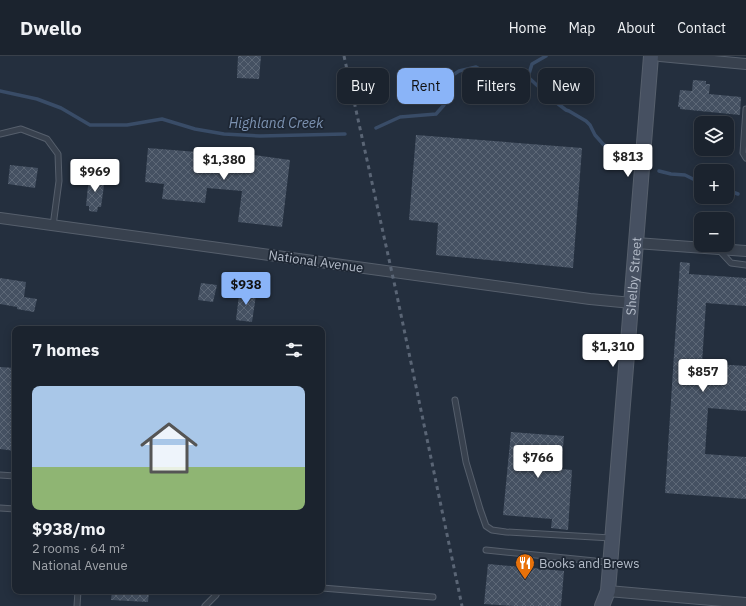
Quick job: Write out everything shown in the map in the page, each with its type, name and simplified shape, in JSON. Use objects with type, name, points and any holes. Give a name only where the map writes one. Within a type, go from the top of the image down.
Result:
[{"type":"main road","name":"Shelby Street","points":[[602,606],[608,591],[651,56]]},
{"type":"main road","name":"Shelby Street","points":[[608,591],[613,606]]},
{"type":"street","points":[[660,56],[746,64]]},
{"type":"street","name":"National Avenue","points":[[0,218],[590,299],[632,303]]},
{"type":"street","points":[[636,243],[694,247]]},
{"type":"street","points":[[734,250],[746,251]]},
{"type":"street","points":[[608,591],[746,603]]},
{"type":"lane","points":[[746,109],[743,148],[743,153],[746,158]]},
{"type":"lane","points":[[0,134],[21,128],[47,138],[58,154],[59,181],[53,226]]},
{"type":"lane","points":[[721,252],[731,264],[746,264]]},
{"type":"lane","points":[[455,400],[466,462],[486,526],[492,530],[506,532],[612,538]]},
{"type":"lane","points":[[0,475],[12,476]]},
{"type":"lane","points":[[0,508],[12,509]]},
{"type":"lane","points":[[486,550],[610,562]]},
{"type":"lane","points":[[325,588],[433,597]]},
{"type":"lane","points":[[77,606],[78,594]]},
{"type":"lane","points":[[205,606],[215,594]]},
{"type":"building","points":[[238,56],[261,56],[259,79],[237,78]]},
{"type":"building","points":[[693,80],[706,81],[706,84],[710,84],[709,94],[741,97],[740,115],[680,109],[680,107],[678,107],[680,90],[692,91]]},
{"type":"building","points":[[416,135],[582,148],[573,268],[436,255],[438,223],[409,220]]},
{"type":"building","points":[[148,148],[246,156],[246,154],[290,160],[282,227],[238,222],[242,191],[207,188],[205,203],[162,199],[164,184],[145,182]]},
{"type":"building","points":[[10,165],[38,168],[35,188],[8,184]]},
{"type":"building","points":[[89,176],[105,178],[101,207],[98,207],[97,212],[89,211],[89,206],[86,206]]},
{"type":"building","points":[[680,262],[690,263],[689,274],[746,278],[746,306],[706,303],[702,363],[746,366],[746,411],[708,408],[705,454],[746,457],[746,499],[665,493]]},
{"type":"building","points":[[0,278],[26,282],[24,297],[37,299],[34,312],[0,304]]},
{"type":"building","points":[[201,283],[217,285],[213,302],[198,300]]},
{"type":"building","points":[[242,287],[251,288],[250,294],[256,295],[252,322],[236,320],[239,295],[241,295]]},
{"type":"building","points":[[0,367],[12,368],[12,451],[0,449]]},
{"type":"building","points":[[511,432],[564,436],[561,469],[572,470],[568,530],[551,528],[552,519],[503,515]]},
{"type":"building","name":"Books and Brews","points":[[488,564],[564,571],[561,606],[514,606],[484,604]]},
{"type":"building","points":[[112,594],[149,594],[148,602],[111,600]]},
{"type":"waterway","name":"Highland Creek","points":[[530,70],[532,64],[546,56]]},
{"type":"waterway","name":"Highland Creek","points":[[472,68],[478,68]]},
{"type":"waterway","name":"Highland Creek","points":[[376,128],[400,117],[436,114],[444,105],[438,97],[439,84],[462,70]]},
{"type":"waterway","points":[[530,79],[566,110],[586,121],[603,144],[628,160]]},
{"type":"waterway","name":"Highland Creek","points":[[0,91],[37,99],[61,108],[90,125],[127,125],[162,119],[195,129],[224,134],[260,136],[345,134]]},
{"type":"waterway","points":[[659,171],[685,175],[694,180]]},
{"type":"waterway","points":[[734,193],[738,194]]},
{"type":"railway","points":[[344,56],[396,291],[462,606]]},
{"type":"place","name":"Books and Brews","points":[[525,580]]}]
